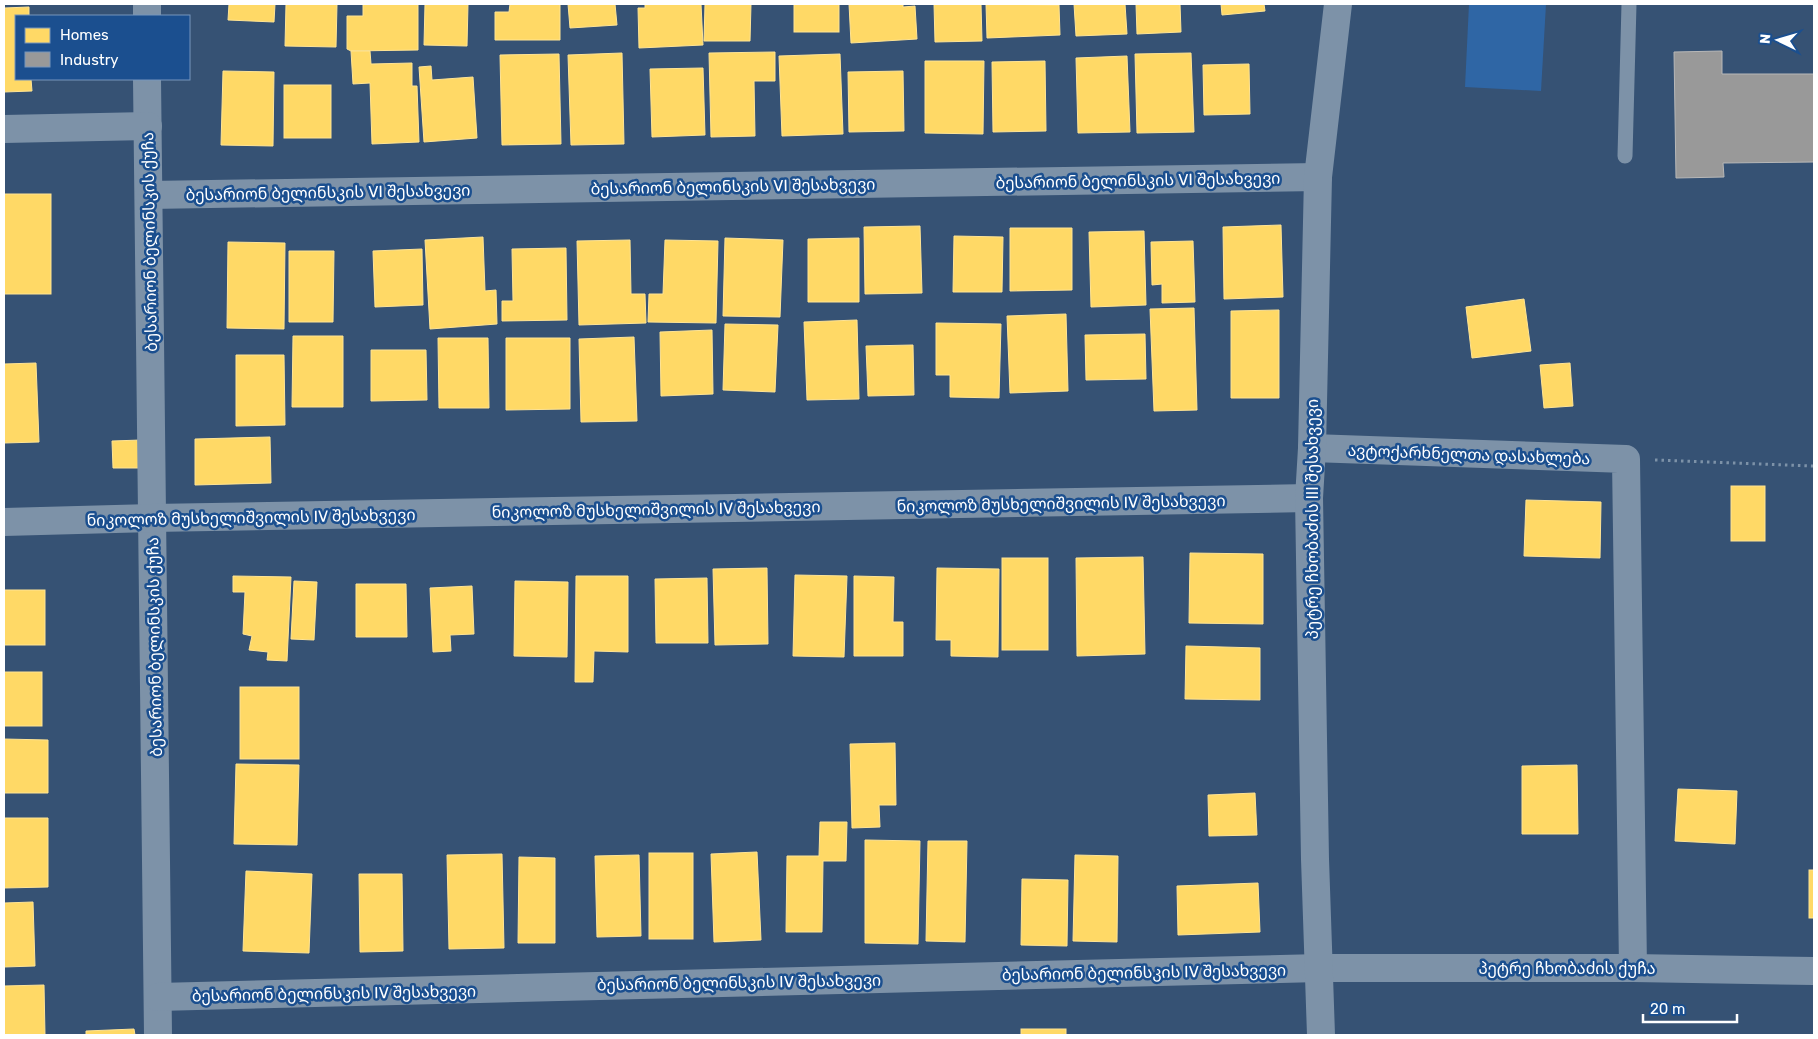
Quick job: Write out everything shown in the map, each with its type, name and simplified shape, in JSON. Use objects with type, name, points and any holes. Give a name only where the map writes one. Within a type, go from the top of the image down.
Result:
[{"type":"street","name":"პეტრე ჩხობაძის III შესახვევი","points":[[1321,1035],[1315,859],[1309,498],[1312,448],[1318,177],[1338,4]]},
{"type":"street","name":"ბესარიონ ბელინსკის ქუჩა","points":[[147,80],[158,1035]]},
{"type":"street","points":[[4,129],[148,126]]},
{"type":"street","name":"ბესარიონ ბელინსკის VI შესახვევი","points":[[149,195],[1318,177]]},
{"type":"street","name":"ავტოქარხნელთა დასახლება","points":[[1312,448],[1626,459]]},
{"type":"street","points":[[1626,459],[1633,968]]},
{"type":"street","name":"ნიკოლოზ მუსხელიშვილის IV შესახვევი","points":[[4,522],[1309,498]]},
{"type":"street","name":"პეტრე ჩხობაძის ქუჩა","points":[[1320,968],[1633,968],[1814,971]]},
{"type":"street","name":"ბესარიონ ბელინსკის IV შესახვევი","points":[[158,997],[1320,968]]},
{"type":"lane","points":[[1626,156],[1629,4]]},
{"type":"path","points":[[1626,459],[1814,466]]},
{"type":"shaded area","points":[[1469,4],[1546,4],[1541,91],[1465,87]]},
{"type":"building: Homes","points":[[229,4],[275,4],[274,22],[228,20]]},
{"type":"building: Homes","points":[[286,4],[337,4],[336,47],[285,46]]},
{"type":"building: Homes","points":[[363,4],[418,4],[418,50],[351,51],[347,49],[347,16],[363,16]]},
{"type":"building: Homes","points":[[425,4],[468,4],[467,46],[424,45]]},
{"type":"building: Homes","points":[[510,4],[560,4],[560,40],[495,40],[495,12],[509,12]]},
{"type":"building: Homes","points":[[568,4],[615,4],[617,25],[570,28]]},
{"type":"building: Homes","points":[[645,4],[701,4],[703,45],[639,48],[638,8],[645,8]]},
{"type":"building: Homes","points":[[705,4],[751,4],[750,41],[704,41]]},
{"type":"building: Homes","points":[[794,4],[839,4],[839,32],[794,32]]},
{"type":"building: Homes","points":[[849,4],[903,4],[903,7],[915,6],[917,39],[851,43]]},
{"type":"building: Homes","points":[[934,4],[981,4],[982,41],[935,42]]},
{"type":"building: Homes","points":[[986,4],[1059,5],[1060,35],[987,38]]},
{"type":"building: Homes","points":[[1074,4],[1125,4],[1127,34],[1076,36]]},
{"type":"building: Homes","points":[[1136,4],[1180,4],[1181,32],[1137,34]]},
{"type":"building: Homes","points":[[1221,4],[1264,4],[1265,11],[1222,15]]},
{"type":"building: Homes","points":[[29,7],[29,15],[15,15],[15,80],[31,80],[32,91],[4,92],[4,8]]},
{"type":"building: Homes","points":[[351,51],[370,51],[371,64],[412,63],[412,86],[417,86],[419,142],[372,144],[370,83],[353,84]]},
{"type":"building: Homes","points":[[775,52],[775,81],[754,81],[755,136],[711,137],[709,53]]},
{"type":"building: Homes","points":[[622,53],[624,144],[571,145],[568,55]]},
{"type":"building: Homes","points":[[1191,53],[1194,132],[1137,133],[1135,54]]},
{"type":"building: Homes","points":[[559,54],[561,144],[502,145],[500,55]]},
{"type":"building: Homes","points":[[840,54],[843,134],[782,136],[779,56]]},
{"type":"building: Homes","points":[[1127,56],[1130,132],[1078,133],[1076,58]]},
{"type":"building: Homes","points":[[925,61],[984,61],[983,134],[925,133]]},
{"type":"building: Homes","points":[[1045,61],[1046,131],[993,132],[992,62]]},
{"type":"building: Homes","points":[[1249,64],[1250,114],[1204,115],[1203,65]]},
{"type":"building: Homes","points":[[431,66],[432,80],[473,77],[477,138],[424,142],[419,67]]},
{"type":"building: Homes","points":[[703,68],[705,135],[652,137],[650,69]]},
{"type":"building: Homes","points":[[223,71],[274,72],[273,146],[221,145]]},
{"type":"building: Homes","points":[[903,71],[904,131],[849,132],[848,72]]},
{"type":"building: Homes","points":[[284,85],[331,85],[331,138],[284,138]]},
{"type":"building: Homes","points":[[4,194],[51,194],[51,294],[4,294]]},
{"type":"building: Homes","points":[[1281,225],[1283,297],[1224,299],[1223,227]]},
{"type":"building: Homes","points":[[920,226],[922,293],[865,294],[864,227]]},
{"type":"building: Homes","points":[[1010,228],[1072,228],[1072,290],[1010,291]]},
{"type":"building: Homes","points":[[1144,231],[1146,305],[1091,307],[1089,232]]},
{"type":"building: Homes","points":[[954,236],[1003,237],[1002,292],[953,292]]},
{"type":"building: Homes","points":[[483,237],[485,291],[496,290],[497,324],[430,329],[425,240]]},
{"type":"building: Homes","points":[[725,238],[783,240],[780,317],[723,316]]},
{"type":"building: Homes","points":[[859,238],[859,302],[808,302],[808,239]]},
{"type":"building: Homes","points":[[630,240],[631,294],[645,294],[646,323],[579,325],[577,241]]},
{"type":"building: Homes","points":[[665,240],[718,241],[716,323],[648,322],[649,294],[663,294]]},
{"type":"building: Homes","points":[[1193,241],[1195,302],[1162,303],[1162,284],[1152,285],[1151,242]]},
{"type":"building: Homes","points":[[228,242],[285,243],[284,329],[227,328]]},
{"type":"building: Homes","points":[[566,248],[567,320],[502,321],[502,301],[513,301],[512,249]]},
{"type":"building: Homes","points":[[422,249],[423,305],[375,307],[373,251]]},
{"type":"building: Homes","points":[[289,251],[334,251],[333,322],[289,322]]},
{"type":"building: Homes","points":[[1524,299],[1531,351],[1472,358],[1466,307]]},
{"type":"building: Homes","points":[[1194,308],[1197,410],[1154,411],[1150,309]]},
{"type":"building: Homes","points":[[1279,310],[1279,398],[1231,398],[1231,311]]},
{"type":"building: Homes","points":[[1066,314],[1068,391],[1010,393],[1007,316]]},
{"type":"building: Homes","points":[[857,320],[859,399],[807,400],[804,322]]},
{"type":"building: Homes","points":[[936,323],[1001,324],[999,398],[950,397],[950,375],[936,375]]},
{"type":"building: Homes","points":[[725,324],[778,325],[775,392],[723,390]]},
{"type":"building: Homes","points":[[712,330],[713,394],[661,396],[660,332]]},
{"type":"building: Homes","points":[[1145,334],[1146,379],[1086,380],[1085,335]]},
{"type":"building: Homes","points":[[293,336],[343,336],[343,407],[292,407]]},
{"type":"building: Homes","points":[[634,337],[637,421],[581,422],[579,339]]},
{"type":"building: Homes","points":[[438,338],[488,338],[489,408],[439,408]]},
{"type":"building: Homes","points":[[506,338],[570,338],[570,409],[506,410]]},
{"type":"building: Homes","points":[[913,345],[914,395],[868,396],[866,346]]},
{"type":"building: Homes","points":[[371,350],[426,350],[427,400],[371,401]]},
{"type":"building: Homes","points":[[236,355],[284,355],[285,425],[236,426]]},
{"type":"building: Homes","points":[[36,363],[39,442],[4,443],[4,364]]},
{"type":"building: Homes","points":[[1570,363],[1573,406],[1544,408],[1540,365]]},
{"type":"building: Homes","points":[[270,437],[271,483],[195,485],[195,439]]},
{"type":"building: Homes","points":[[141,440],[142,468],[113,468],[112,441]]},
{"type":"building: Homes","points":[[1731,486],[1765,486],[1765,541],[1731,541]]},
{"type":"building: Homes","points":[[1526,500],[1601,502],[1600,558],[1524,556]]},
{"type":"building: Homes","points":[[1190,553],[1263,554],[1263,624],[1189,623]]},
{"type":"building: Homes","points":[[1143,557],[1145,654],[1077,656],[1076,558]]},
{"type":"building: Homes","points":[[1002,558],[1048,558],[1048,650],[1002,650]]},
{"type":"building: Homes","points":[[767,568],[768,644],[715,645],[713,569]]},
{"type":"building: Homes","points":[[937,568],[999,569],[998,657],[951,656],[951,640],[936,640]]},
{"type":"building: Homes","points":[[795,575],[847,576],[844,657],[793,656]]},
{"type":"building: Homes","points":[[233,576],[291,577],[287,661],[267,660],[268,652],[249,650],[252,636],[243,634],[245,592],[233,592]]},
{"type":"building: Homes","points":[[576,576],[628,576],[628,652],[594,651],[593,682],[575,682]]},
{"type":"building: Homes","points":[[854,576],[894,577],[893,622],[903,622],[903,656],[854,656]]},
{"type":"building: Homes","points":[[707,578],[708,643],[656,643],[655,579]]},
{"type":"building: Homes","points":[[294,581],[317,582],[314,640],[291,639]]},
{"type":"building: Homes","points":[[515,581],[568,582],[567,657],[514,656]]},
{"type":"building: Homes","points":[[356,584],[406,584],[407,637],[356,637]]},
{"type":"building: Homes","points":[[472,586],[474,634],[450,635],[451,651],[433,652],[430,588]]},
{"type":"building: Homes","points":[[4,590],[45,590],[45,645],[4,645]]},
{"type":"building: Homes","points":[[1186,646],[1260,648],[1260,700],[1185,699]]},
{"type":"building: Homes","points":[[4,672],[42,672],[42,726],[4,726]]},
{"type":"building: Homes","points":[[240,687],[299,687],[299,759],[240,759]]},
{"type":"building: Homes","points":[[4,739],[48,740],[48,793],[4,793]]},
{"type":"building: Homes","points":[[895,743],[896,805],[879,805],[880,827],[852,828],[850,744]]},
{"type":"building: Homes","points":[[236,764],[299,765],[297,845],[234,844]]},
{"type":"building: Homes","points":[[1577,765],[1578,834],[1522,834],[1522,766]]},
{"type":"building: Homes","points":[[1678,789],[1737,791],[1735,844],[1675,841]]},
{"type":"building: Homes","points":[[1255,793],[1257,835],[1209,836],[1208,795]]},
{"type":"building: Homes","points":[[4,818],[48,818],[48,887],[4,888]]},
{"type":"building: Homes","points":[[820,822],[847,822],[846,861],[823,861],[822,932],[786,932],[787,856],[819,856]]},
{"type":"building: Homes","points":[[865,840],[920,841],[918,944],[865,943]]},
{"type":"building: Homes","points":[[928,841],[967,841],[965,942],[926,941]]},
{"type":"building: Homes","points":[[757,852],[761,940],[714,942],[711,854]]},
{"type":"building: Homes","points":[[649,853],[693,853],[693,939],[649,939]]},
{"type":"building: Homes","points":[[502,854],[504,948],[449,949],[447,855]]},
{"type":"building: Homes","points":[[639,855],[641,936],[597,937],[595,856]]},
{"type":"building: Homes","points":[[1075,855],[1118,856],[1117,942],[1073,941]]},
{"type":"building: Homes","points":[[519,857],[555,858],[555,943],[518,943]]},
{"type":"building: Homes","points":[[1809,870],[1814,870],[1814,918],[1809,918]]},
{"type":"building: Homes","points":[[246,871],[312,874],[309,953],[243,951]]},
{"type":"building: Homes","points":[[359,874],[402,874],[403,951],[360,952]]},
{"type":"building: Homes","points":[[1022,879],[1068,880],[1067,946],[1021,945]]},
{"type":"building: Homes","points":[[1258,883],[1260,932],[1178,935],[1177,886]]},
{"type":"building: Homes","points":[[33,902],[35,966],[4,967],[4,903]]},
{"type":"building: Homes","points":[[44,985],[45,1035],[4,1035],[4,986]]},
{"type":"building: Homes","points":[[134,1029],[135,1035],[86,1035],[86,1031]]},
{"type":"building: Homes","points":[[1021,1029],[1066,1029],[1066,1035],[1021,1035]]},
{"type":"building: Industry","points":[[1722,51],[1722,74],[1814,74],[1814,162],[1723,163],[1724,177],[1676,178],[1674,52]]}]
